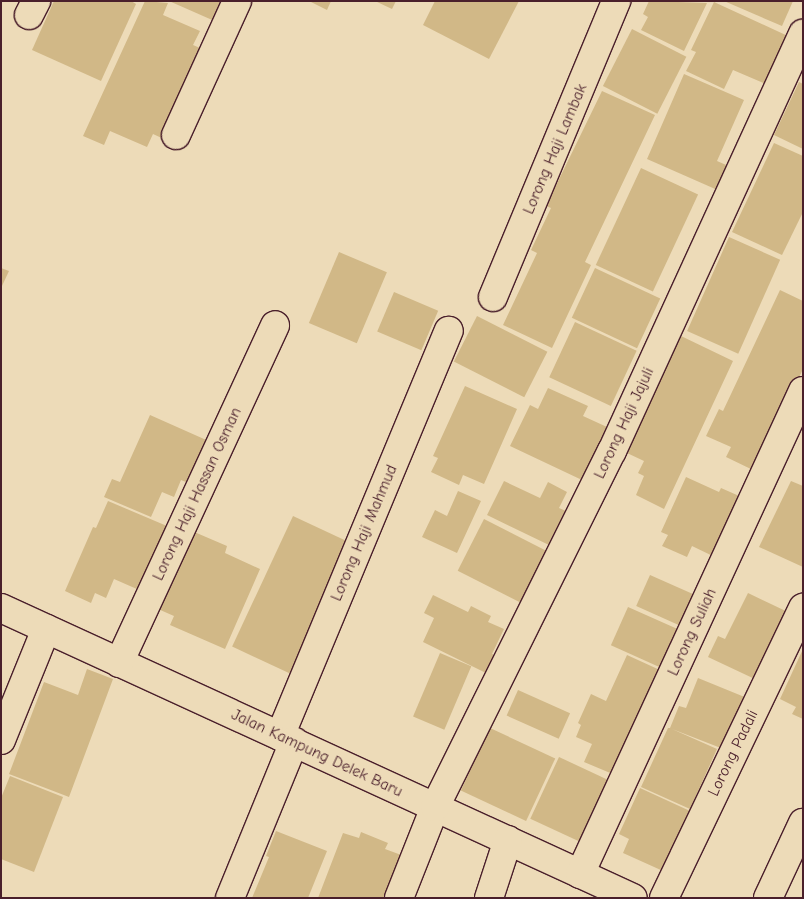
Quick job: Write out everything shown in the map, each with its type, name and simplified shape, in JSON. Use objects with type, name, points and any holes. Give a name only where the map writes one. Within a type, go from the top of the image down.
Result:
[{"type":"street","points":[[176,135],[237,1]]},
{"type":"street","name":"Lorong Haji Lambak","points":[[493,297],[616,1]]},
{"type":"street","name":"Lorong Haji Jajuli","points":[[399,898],[435,807],[612,451],[803,34]]},
{"type":"street","name":"Lorong Haji Hassan Osman","points":[[120,663],[275,325]]},
{"type":"street","name":"Lorong Haji Mahmud","points":[[230,898],[287,739],[449,330]]},
{"type":"street","name":"Lorong Suliah","points":[[580,874],[803,391]]},
{"type":"street","name":"Jalan Kampung Delek Baru","points":[[1,608],[633,898]]},
{"type":"street","name":"Lorong Padali","points":[[664,898],[803,608]]},
{"type":"street","points":[[1,740],[46,629]]},
{"type":"street","points":[[768,898],[803,823]]},
{"type":"street","points":[[489,898],[508,840]]},
{"type":"building","points":[[54,1],[131,1],[136,4],[101,81],[32,50]]},
{"type":"building","points":[[145,1],[168,3],[163,15],[200,31],[193,45],[207,51],[166,140],[153,134],[147,147],[110,131],[104,145],[83,136]]},
{"type":"building","points":[[169,1],[229,1],[219,23]]},
{"type":"building","points":[[309,1],[331,1],[327,10]]},
{"type":"building","points":[[375,1],[396,1],[392,9]]},
{"type":"building","points":[[435,1],[519,1],[489,59],[423,25]]},
{"type":"building","points":[[649,1],[707,3],[684,51],[641,30],[648,17],[643,14]]},
{"type":"building","points":[[724,1],[793,1],[782,26]]},
{"type":"building","points":[[714,2],[790,37],[768,85],[733,70],[724,89],[686,71],[696,52],[691,50]]},
{"type":"building","points":[[632,29],[686,57],[657,114],[603,86]]},
{"type":"building","points":[[684,74],[744,100],[717,161],[733,168],[722,192],[647,159]]},
{"type":"building","points":[[799,82],[803,84],[803,149],[774,135]]},
{"type":"building","points":[[602,91],[655,115],[585,262],[591,265],[552,348],[503,325],[537,253],[531,250],[551,208],[546,206]]},
{"type":"building","points":[[774,143],[803,156],[803,212],[782,255],[732,232]]},
{"type":"building","points":[[641,168],[698,195],[653,292],[596,265]]},
{"type":"building","points":[[729,237],[780,260],[738,354],[687,331]]},
{"type":"building","points":[[339,252],[387,272],[357,343],[309,323]]},
{"type":"building","points":[[1,268],[9,271],[1,288]]},
{"type":"building","points":[[595,268],[660,298],[637,348],[572,318]]},
{"type":"building","points":[[780,290],[803,301],[803,369],[755,471],[726,457],[731,447],[706,436],[719,409],[723,411]]},
{"type":"building","points":[[394,292],[438,311],[421,350],[377,332]]},
{"type":"building","points":[[477,316],[547,352],[524,397],[454,361]]},
{"type":"building","points":[[575,322],[637,351],[611,406],[549,377]]},
{"type":"building","points":[[681,336],[733,361],[664,509],[636,495],[644,476],[638,473],[644,461],[627,453]]},
{"type":"building","points":[[465,386],[517,409],[484,484],[463,475],[459,485],[431,472],[438,458],[433,456]]},
{"type":"building","points":[[548,388],[588,406],[583,416],[607,427],[582,480],[510,446],[530,405],[538,409]]},
{"type":"building","points":[[150,415],[213,443],[193,485],[181,480],[174,497],[162,492],[151,517],[104,497],[112,479],[120,482]]},
{"type":"building","points":[[686,477],[719,492],[721,488],[746,499],[719,559],[692,546],[687,557],[662,546],[668,535],[661,532]]},
{"type":"building","points":[[504,481],[540,498],[548,482],[567,492],[559,508],[566,511],[549,545],[487,515]]},
{"type":"building","points":[[791,481],[803,486],[803,567],[759,547]]},
{"type":"building","points":[[458,491],[481,501],[457,553],[422,537],[435,510],[447,516]]},
{"type":"building","points":[[108,501],[174,529],[146,593],[114,579],[106,598],[95,593],[91,603],[65,591],[93,527],[96,528]]},
{"type":"building","points":[[293,516],[352,543],[291,674],[232,647]]},
{"type":"building","points":[[484,519],[548,552],[522,603],[458,571]]},
{"type":"building","points":[[192,531],[227,546],[225,553],[260,569],[225,649],[170,625],[174,616],[158,609]]},
{"type":"building","points":[[650,575],[700,597],[686,628],[636,606]]},
{"type":"building","points":[[748,593],[792,614],[759,681],[708,657],[718,636],[725,639]]},
{"type":"building","points":[[433,595],[468,612],[471,606],[491,616],[488,622],[504,629],[492,654],[497,656],[488,674],[423,642],[434,618],[424,613]]},
{"type":"building","points":[[628,607],[679,630],[662,668],[611,645]]},
{"type":"building","points":[[803,649],[803,719],[792,714],[796,707],[780,699]]},
{"type":"building","points":[[440,653],[471,666],[444,730],[413,717]]},
{"type":"building","points":[[627,655],[662,671],[615,775],[584,762],[592,744],[576,737],[581,725],[578,723],[591,694],[606,701]]},
{"type":"building","points":[[87,669],[113,679],[69,797],[9,774],[44,682],[78,695]]},
{"type":"building","points":[[698,678],[747,698],[726,750],[672,729],[717,749],[690,809],[641,787],[679,706],[686,708]]},
{"type":"building","points":[[518,690],[570,713],[559,739],[507,716]]},
{"type":"building","points":[[490,728],[555,758],[526,821],[461,791]]},
{"type":"building","points":[[559,757],[615,783],[586,845],[530,819]]},
{"type":"building","points":[[10,776],[63,797],[34,872],[1,859],[1,798]]},
{"type":"building","points":[[640,788],[690,811],[663,871],[623,853],[629,839],[619,834]]},
{"type":"building","points":[[276,831],[327,851],[308,898],[252,898],[269,857],[266,856]]},
{"type":"building","points":[[361,832],[388,843],[385,849],[404,856],[388,898],[318,898],[343,833],[359,838]]}]
